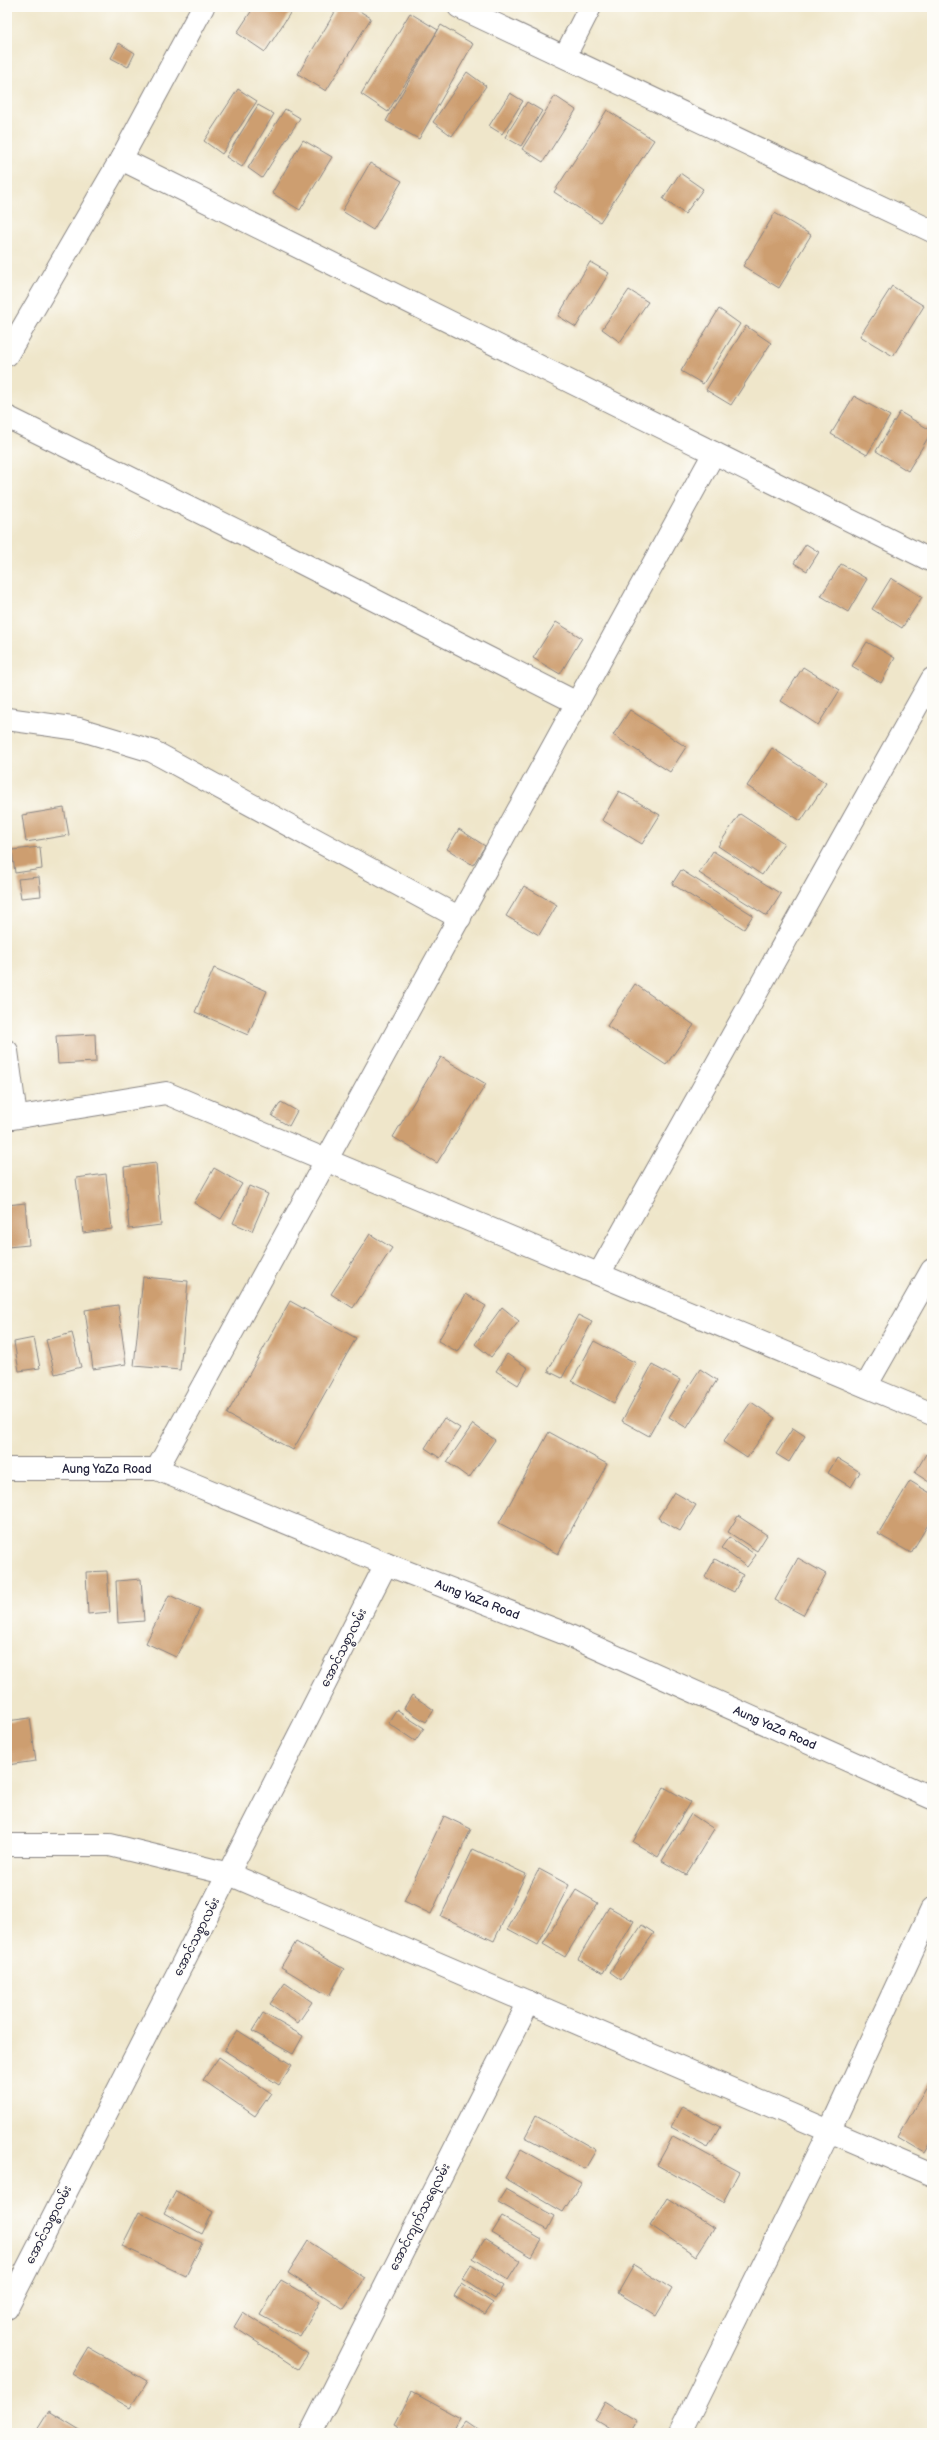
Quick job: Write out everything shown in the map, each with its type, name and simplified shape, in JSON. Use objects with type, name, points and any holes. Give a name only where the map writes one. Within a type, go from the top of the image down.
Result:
[{"type":"street","points":[[7,355],[121,160],[203,7]]},
{"type":"street","points":[[459,7],[932,231]]},
{"type":"street","points":[[565,56],[590,7]]},
{"type":"street","points":[[121,160],[932,561]]},
{"type":"street","points":[[7,417],[272,548],[577,703]]},
{"type":"street","points":[[157,1469],[714,453]]},
{"type":"street","points":[[599,1274],[932,679]]},
{"type":"street","points":[[7,719],[79,729],[152,751],[460,918]]},
{"type":"street","points":[[7,1051],[11,1118],[166,1093],[932,1414]]},
{"type":"street","points":[[866,1386],[932,1270]]},
{"type":"street","name":"Aung YaZa Road","points":[[7,1469],[157,1469],[386,1564],[561,1632],[932,1798]]},
{"type":"street","name":"အောင်သစ္စာလမ်း","points":[[7,2308],[386,1564]]},
{"type":"street","points":[[7,1845],[110,1845],[229,1874],[932,2175]]},
{"type":"street","points":[[680,2433],[829,2132],[932,1909]]},
{"type":"street","name":"အောင်ကျက်သရေလမ်း","points":[[314,2432],[529,2002]]},
{"type":"building","points":[[254,7],[294,7],[265,52],[237,33]]},
{"type":"building","points":[[338,7],[353,7],[371,18],[326,91],[298,74]]},
{"type":"building","points":[[410,13],[438,30],[388,112],[361,94]]},
{"type":"building","points":[[441,25],[473,44],[419,139],[386,121]]},
{"type":"building","points":[[119,43],[135,53],[128,67],[111,58]]},
{"type":"building","points":[[467,72],[486,86],[452,136],[433,122]]},
{"type":"building","points":[[238,89],[257,101],[222,154],[204,141]]},
{"type":"building","points":[[510,93],[523,101],[502,134],[489,126]]},
{"type":"building","points":[[555,96],[576,110],[543,162],[522,149]]},
{"type":"building","points":[[527,102],[542,111],[521,146],[505,137]]},
{"type":"building","points":[[258,105],[274,114],[242,167],[226,157]]},
{"type":"building","points":[[285,109],[300,118],[262,178],[248,168]]},
{"type":"building","points":[[607,110],[654,140],[600,222],[554,192]]},
{"type":"building","points":[[303,140],[332,157],[300,210],[272,193]]},
{"type":"building","points":[[370,163],[402,181],[373,230],[342,211]]},
{"type":"building","points":[[680,173],[703,189],[685,214],[663,199]]},
{"type":"building","points":[[775,213],[811,235],[779,288],[743,266]]},
{"type":"building","points":[[590,262],[609,273],[576,327],[558,316]]},
{"type":"building","points":[[892,286],[924,306],[893,356],[860,336]]},
{"type":"building","points":[[629,290],[648,302],[620,342],[602,329]]},
{"type":"building","points":[[719,309],[740,324],[703,384],[681,371]]},
{"type":"building","points":[[746,326],[771,343],[731,405],[706,390]]},
{"type":"building","points":[[854,396],[890,416],[867,455],[831,434]]},
{"type":"building","points":[[900,412],[932,431],[908,471],[876,451]]},
{"type":"building","points":[[806,544],[819,552],[807,571],[794,563]]},
{"type":"building","points":[[841,564],[867,579],[848,612],[821,596]]},
{"type":"building","points":[[891,578],[922,597],[902,628],[872,609]]},
{"type":"building","points":[[556,622],[582,638],[560,674],[533,658]]},
{"type":"building","points":[[867,642],[895,658],[881,683],[852,666]]},
{"type":"building","points":[[803,667],[840,690],[818,725],[781,701]]},
{"type":"building","points":[[630,710],[686,747],[670,772],[613,735]]},
{"type":"building","points":[[772,748],[826,783],[801,821],[747,786]]},
{"type":"building","points":[[619,791],[660,815],[642,844],[602,820]]},
{"type":"building","points":[[64,808],[69,835],[26,842],[22,815]]},
{"type":"building","points":[[740,814],[784,843],[762,875],[718,846]]},
{"type":"building","points":[[459,829],[485,846],[473,865],[447,849]]},
{"type":"building","points":[[40,847],[42,869],[15,873],[12,850]]},
{"type":"building","points":[[713,851],[781,894],[767,916],[699,873]]},
{"type":"building","points":[[681,870],[753,915],[744,929],[672,884]]},
{"type":"building","points":[[39,877],[41,896],[21,898],[18,879]]},
{"type":"building","points":[[524,886],[557,905],[539,935],[506,916]]},
{"type":"building","points":[[214,968],[267,991],[248,1035],[195,1012]]},
{"type":"building","points":[[635,984],[694,1025],[666,1065],[607,1026]]},
{"type":"building","points":[[95,1034],[96,1062],[58,1064],[56,1036]]},
{"type":"building","points":[[441,1057],[486,1084],[437,1163],[393,1137]]},
{"type":"building","points":[[281,1102],[297,1111],[289,1126],[272,1116]]},
{"type":"building","points":[[156,1163],[161,1225],[129,1229],[124,1167]]},
{"type":"building","points":[[214,1168],[242,1184],[221,1219],[194,1203]]},
{"type":"building","points":[[106,1174],[112,1229],[83,1233],[76,1178]]},
{"type":"building","points":[[249,1186],[268,1194],[252,1231],[233,1223]]},
{"type":"building","points":[[25,1203],[29,1245],[7,1247],[7,1205]]},
{"type":"building","points":[[370,1234],[392,1248],[353,1308],[331,1294]]},
{"type":"building","points":[[143,1277],[188,1281],[180,1370],[134,1366]]},
{"type":"building","points":[[466,1294],[486,1306],[458,1352],[438,1341]]},
{"type":"building","points":[[290,1301],[356,1338],[293,1450],[227,1414]]},
{"type":"building","points":[[118,1305],[126,1364],[93,1369],[85,1310]]},
{"type":"building","points":[[502,1307],[519,1321],[491,1357],[475,1344]]},
{"type":"building","points":[[578,1315],[592,1322],[562,1378],[548,1371]]},
{"type":"building","points":[[72,1333],[81,1367],[55,1374],[46,1340]]},
{"type":"building","points":[[34,1338],[40,1368],[19,1371],[14,1342]]},
{"type":"building","points":[[594,1341],[636,1363],[614,1403],[572,1381]]},
{"type":"building","points":[[507,1354],[528,1368],[518,1385],[496,1371]]},
{"type":"building","points":[[7,1362],[9,1377],[7,1378]]},
{"type":"building","points":[[652,1365],[680,1380],[649,1436],[622,1421]]},
{"type":"building","points":[[700,1369],[717,1380],[687,1428],[669,1417]]},
{"type":"building","points":[[751,1402],[775,1418],[747,1458],[723,1442]]},
{"type":"building","points":[[444,1418],[460,1428],[440,1458],[425,1448]]},
{"type":"building","points":[[473,1424],[495,1440],[469,1478],[447,1462]]},
{"type":"building","points":[[793,1428],[805,1436],[789,1462],[776,1454]]},
{"type":"building","points":[[549,1432],[607,1464],[558,1554],[499,1523]]},
{"type":"building","points":[[926,1454],[932,1458],[932,1476],[929,1482],[915,1473]]},
{"type":"building","points":[[837,1458],[860,1472],[851,1487],[828,1473]]},
{"type":"building","points":[[910,1481],[932,1494],[932,1518],[911,1553],[878,1534]]},
{"type":"building","points":[[674,1492],[696,1505],[680,1531],[658,1518]]},
{"type":"building","points":[[738,1516],[767,1535],[757,1551],[728,1532]]},
{"type":"building","points":[[729,1537],[756,1555],[747,1567],[721,1548]]},
{"type":"building","points":[[798,1558],[826,1574],[803,1615],[775,1600]]},
{"type":"building","points":[[715,1559],[743,1575],[734,1592],[705,1577]]},
{"type":"building","points":[[107,1571],[110,1612],[88,1614],[86,1572]]},
{"type":"building","points":[[141,1579],[144,1621],[118,1623],[116,1581]]},
{"type":"building","points":[[169,1595],[200,1609],[176,1657],[146,1643]]},
{"type":"building","points":[[412,1695],[434,1710],[426,1722],[404,1708]]},
{"type":"building","points":[[396,1710],[424,1728],[415,1741],[388,1723]]},
{"type":"building","points":[[30,1718],[36,1761],[7,1765],[7,1721]]},
{"type":"building","points":[[664,1787],[690,1802],[658,1857],[633,1842]]},
{"type":"building","points":[[691,1814],[714,1829],[686,1875],[662,1861]]},
{"type":"building","points":[[444,1816],[471,1829],[431,1914],[404,1901]]},
{"type":"building","points":[[473,1849],[526,1874],[494,1941],[441,1916]]},
{"type":"building","points":[[539,1869],[569,1885],[538,1945],[508,1929]]},
{"type":"building","points":[[576,1890],[598,1903],[565,1957],[543,1944]]},
{"type":"building","points":[[609,1907],[634,1921],[603,1973],[578,1959]]},
{"type":"building","points":[[642,1925],[654,1933],[621,1980],[610,1972]]},
{"type":"building","points":[[296,1942],[344,1969],[329,1996],[281,1967]]},
{"type":"building","points":[[285,1983],[312,2002],[298,2023],[270,2004]]},
{"type":"building","points":[[263,2013],[303,2036],[293,2054],[252,2031]]},
{"type":"building","points":[[237,2030],[292,2065],[279,2085],[224,2050]]},
{"type":"building","points":[[219,2057],[271,2093],[255,2116],[203,2080]]},
{"type":"building","points":[[932,2077],[932,2141],[925,2153],[898,2137]]},
{"type":"building","points":[[682,2106],[720,2127],[708,2147],[671,2127]]},
{"type":"building","points":[[536,2116],[596,2150],[585,2169],[525,2137]]},
{"type":"building","points":[[673,2136],[739,2172],[723,2202],[657,2165]]},
{"type":"building","points":[[521,2149],[581,2183],[563,2212],[505,2178]]},
{"type":"building","points":[[506,2189],[554,2216],[547,2230],[498,2202]]},
{"type":"building","points":[[176,2191],[213,2212],[202,2234],[164,2213]]},
{"type":"building","points":[[667,2198],[714,2228],[696,2256],[650,2225]]},
{"type":"building","points":[[139,2212],[202,2243],[186,2276],[122,2246]]},
{"type":"building","points":[[502,2217],[542,2240],[532,2257],[492,2233]]},
{"type":"building","points":[[485,2239],[520,2261],[508,2280],[473,2258]]},
{"type":"building","points":[[308,2241],[365,2278],[344,2309],[288,2273]]},
{"type":"building","points":[[471,2265],[503,2286],[495,2299],[463,2278]]},
{"type":"building","points":[[634,2265],[672,2289],[656,2316],[618,2293]]},
{"type":"building","points":[[281,2280],[320,2302],[300,2337],[260,2315]]},
{"type":"building","points":[[462,2283],[493,2303],[485,2315],[454,2296]]},
{"type":"building","points":[[243,2312],[308,2354],[298,2369],[234,2327]]},
{"type":"building","points":[[88,2347],[147,2381],[130,2408],[72,2374]]},
{"type":"building","points":[[412,2392],[460,2418],[452,2433],[412,2433],[395,2424]]},
{"type":"building","points":[[605,2402],[636,2421],[629,2433],[616,2433],[595,2420]]},
{"type":"building","points":[[49,2411],[85,2433],[41,2433],[37,2430]]},
{"type":"building","points":[[465,2422],[481,2433],[457,2433]]}]
